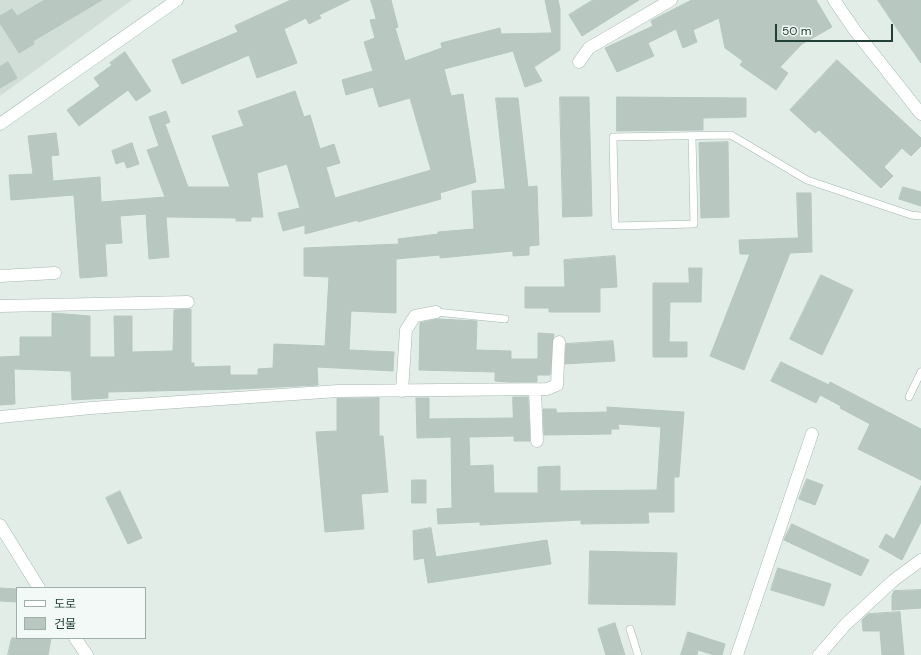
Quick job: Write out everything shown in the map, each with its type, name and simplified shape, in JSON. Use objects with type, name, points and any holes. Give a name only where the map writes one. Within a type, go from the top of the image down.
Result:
[{"type":"street","points":[[0,124],[177,0]]},
{"type":"street","points":[[579,62],[588,48],[671,0]]},
{"type":"street","points":[[834,0],[856,32],[921,114]]},
{"type":"street","points":[[0,276],[55,273]]},
{"type":"street","points":[[0,306],[188,302]]},
{"type":"street","points":[[402,391],[406,330],[415,316],[436,312]]},
{"type":"street","points":[[0,417],[92,408],[338,391],[546,390],[557,386],[559,342]]},
{"type":"street","points":[[535,390],[537,441]]},
{"type":"street","points":[[737,655],[812,434]]},
{"type":"street","points":[[0,526],[38,587]]},
{"type":"street","points":[[819,655],[851,619],[894,580],[921,560]]},
{"type":"street","points":[[76,639],[87,655]]},
{"type":"lane","points":[[692,136],[694,224],[615,226],[613,138],[731,135],[807,180],[921,216]]},
{"type":"lane","points":[[436,312],[505,319]]},
{"type":"lane","points":[[909,397],[921,372]]},
{"type":"lane","points":[[630,629],[638,655]]},
{"type":"shaded area","points":[[0,0],[132,0],[0,96]]},
{"type":"building","points":[[45,0],[102,0],[33,41],[34,44],[19,53],[0,23],[0,16],[12,9],[17,16]]},
{"type":"building","points":[[291,0],[350,0],[319,15],[321,18],[309,24],[306,18],[284,29],[297,63],[257,78],[249,55],[182,84],[172,60],[238,32],[235,26]]},
{"type":"building","points":[[371,0],[391,0],[398,27],[395,28],[405,61],[442,48],[441,43],[500,28],[501,34],[552,33],[545,0],[558,0],[560,9],[560,50],[534,67],[542,81],[525,87],[513,51],[444,69],[451,96],[463,94],[476,182],[440,193],[441,199],[358,222],[358,220],[305,234],[305,225],[283,231],[278,213],[300,208],[287,164],[257,173],[263,217],[251,217],[251,221],[236,221],[236,218],[166,217],[169,257],[149,259],[146,214],[120,216],[122,243],[105,244],[107,276],[80,278],[74,195],[11,200],[9,175],[33,174],[28,136],[56,133],[59,155],[51,156],[53,181],[100,177],[101,202],[165,197],[147,150],[159,146],[149,117],[166,111],[170,122],[165,124],[188,187],[230,187],[212,136],[244,126],[238,111],[295,91],[304,117],[310,115],[320,149],[334,144],[340,163],[326,167],[335,198],[431,170],[410,98],[379,107],[373,87],[346,95],[342,80],[373,71],[364,42],[375,38],[370,20],[376,19]]},
{"type":"building","points":[[593,0],[639,0],[582,36],[569,15]]},
{"type":"building","points":[[692,0],[816,0],[832,27],[802,44],[780,67],[788,73],[776,90],[740,65],[743,61],[725,48],[719,18],[693,30],[697,42],[683,48],[676,29],[648,43],[654,56],[617,72],[605,48],[653,26],[651,21]]},
{"type":"building","points":[[878,0],[921,0],[921,63],[900,33]]},
{"type":"building","points":[[125,52],[151,91],[136,101],[128,90],[79,126],[67,110],[100,86],[94,78],[112,65],[110,63]]},
{"type":"building","points":[[837,60],[921,138],[921,146],[911,156],[902,148],[884,167],[893,176],[881,188],[819,130],[815,133],[790,110]]},
{"type":"building","points":[[8,62],[17,78],[0,88],[0,67]]},
{"type":"building","points":[[560,97],[589,97],[592,216],[563,217]]},
{"type":"building","points":[[617,97],[746,98],[746,117],[703,118],[703,130],[617,131]]},
{"type":"building","points":[[496,98],[518,98],[528,187],[537,186],[539,245],[529,246],[529,255],[513,256],[513,251],[440,258],[440,255],[396,259],[396,313],[351,311],[349,350],[394,352],[393,371],[317,367],[318,385],[239,389],[108,392],[108,398],[72,400],[71,371],[14,369],[15,404],[0,405],[0,357],[20,356],[20,337],[52,337],[52,313],[90,316],[90,357],[115,357],[114,316],[132,316],[132,352],[173,351],[174,310],[191,309],[191,363],[194,363],[194,367],[230,366],[230,375],[258,375],[258,369],[273,368],[274,344],[325,346],[329,277],[304,276],[304,248],[399,244],[398,239],[438,234],[438,232],[474,229],[472,191],[505,189]]},
{"type":"building","points":[[728,142],[729,217],[701,218],[699,143]]},
{"type":"building","points":[[132,143],[139,164],[127,168],[124,161],[116,164],[112,151]]},
{"type":"building","points":[[903,187],[921,192],[921,206],[899,199]]},
{"type":"building","points":[[797,193],[811,193],[812,252],[790,253],[744,370],[710,356],[750,254],[740,254],[739,240],[798,238]]},
{"type":"building","points":[[615,256],[617,287],[600,288],[600,312],[549,312],[549,308],[525,308],[525,287],[565,287],[564,260]]},
{"type":"building","points":[[689,268],[702,268],[701,302],[670,302],[669,342],[687,342],[687,357],[653,357],[653,283],[689,283]]},
{"type":"building","points":[[821,275],[853,290],[822,355],[790,339]]},
{"type":"building","points":[[438,319],[477,321],[476,350],[511,351],[511,359],[538,359],[538,333],[554,334],[550,375],[537,375],[537,382],[509,382],[495,381],[495,372],[419,370],[420,323]]},
{"type":"building","points":[[613,341],[615,361],[565,364],[566,344]]},
{"type":"building","points":[[781,362],[829,385],[830,382],[921,429],[921,480],[858,449],[870,424],[840,408],[841,406],[820,395],[816,403],[771,381]]},
{"type":"building","points":[[513,397],[528,397],[530,441],[514,441],[514,436],[469,437],[470,466],[493,465],[494,493],[538,493],[538,467],[560,466],[560,491],[657,490],[661,427],[618,424],[619,429],[611,429],[611,434],[544,435],[543,409],[556,409],[557,413],[607,412],[607,407],[684,412],[679,477],[674,477],[674,512],[648,512],[649,523],[581,524],[581,520],[480,525],[480,522],[438,524],[437,509],[452,508],[451,437],[417,438],[416,398],[429,398],[429,419],[513,418]]},
{"type":"building","points":[[379,398],[379,436],[383,436],[388,492],[361,494],[364,529],[325,532],[316,432],[337,431],[337,399]]},
{"type":"building","points":[[807,479],[823,485],[815,505],[799,499]]},
{"type":"building","points":[[412,480],[426,480],[426,503],[412,503]]},
{"type":"building","points":[[921,486],[921,522],[902,560],[879,547],[886,534],[894,539]]},
{"type":"building","points":[[120,491],[142,538],[128,544],[106,498]]},
{"type":"building","points":[[792,524],[869,560],[861,576],[784,540]]},
{"type":"building","points":[[431,528],[436,557],[547,540],[551,564],[428,583],[424,558],[414,560],[413,531]]},
{"type":"building","points":[[590,551],[677,553],[675,605],[589,604]]},
{"type":"building","points":[[778,568],[831,584],[824,606],[771,590]]},
{"type":"building","points":[[0,588],[16,589],[16,602],[0,601]]},
{"type":"building","points":[[921,590],[921,608],[892,610],[892,596],[894,591]]},
{"type":"building","points":[[900,612],[904,655],[882,655],[880,631],[863,631],[862,620],[868,614]]},
{"type":"building","points":[[615,623],[625,655],[606,655],[598,629]]},
{"type":"building","points":[[688,632],[725,644],[722,655],[714,655],[698,650],[697,655],[681,655]]},
{"type":"building","points":[[12,638],[51,639],[48,655],[8,655]]}]
